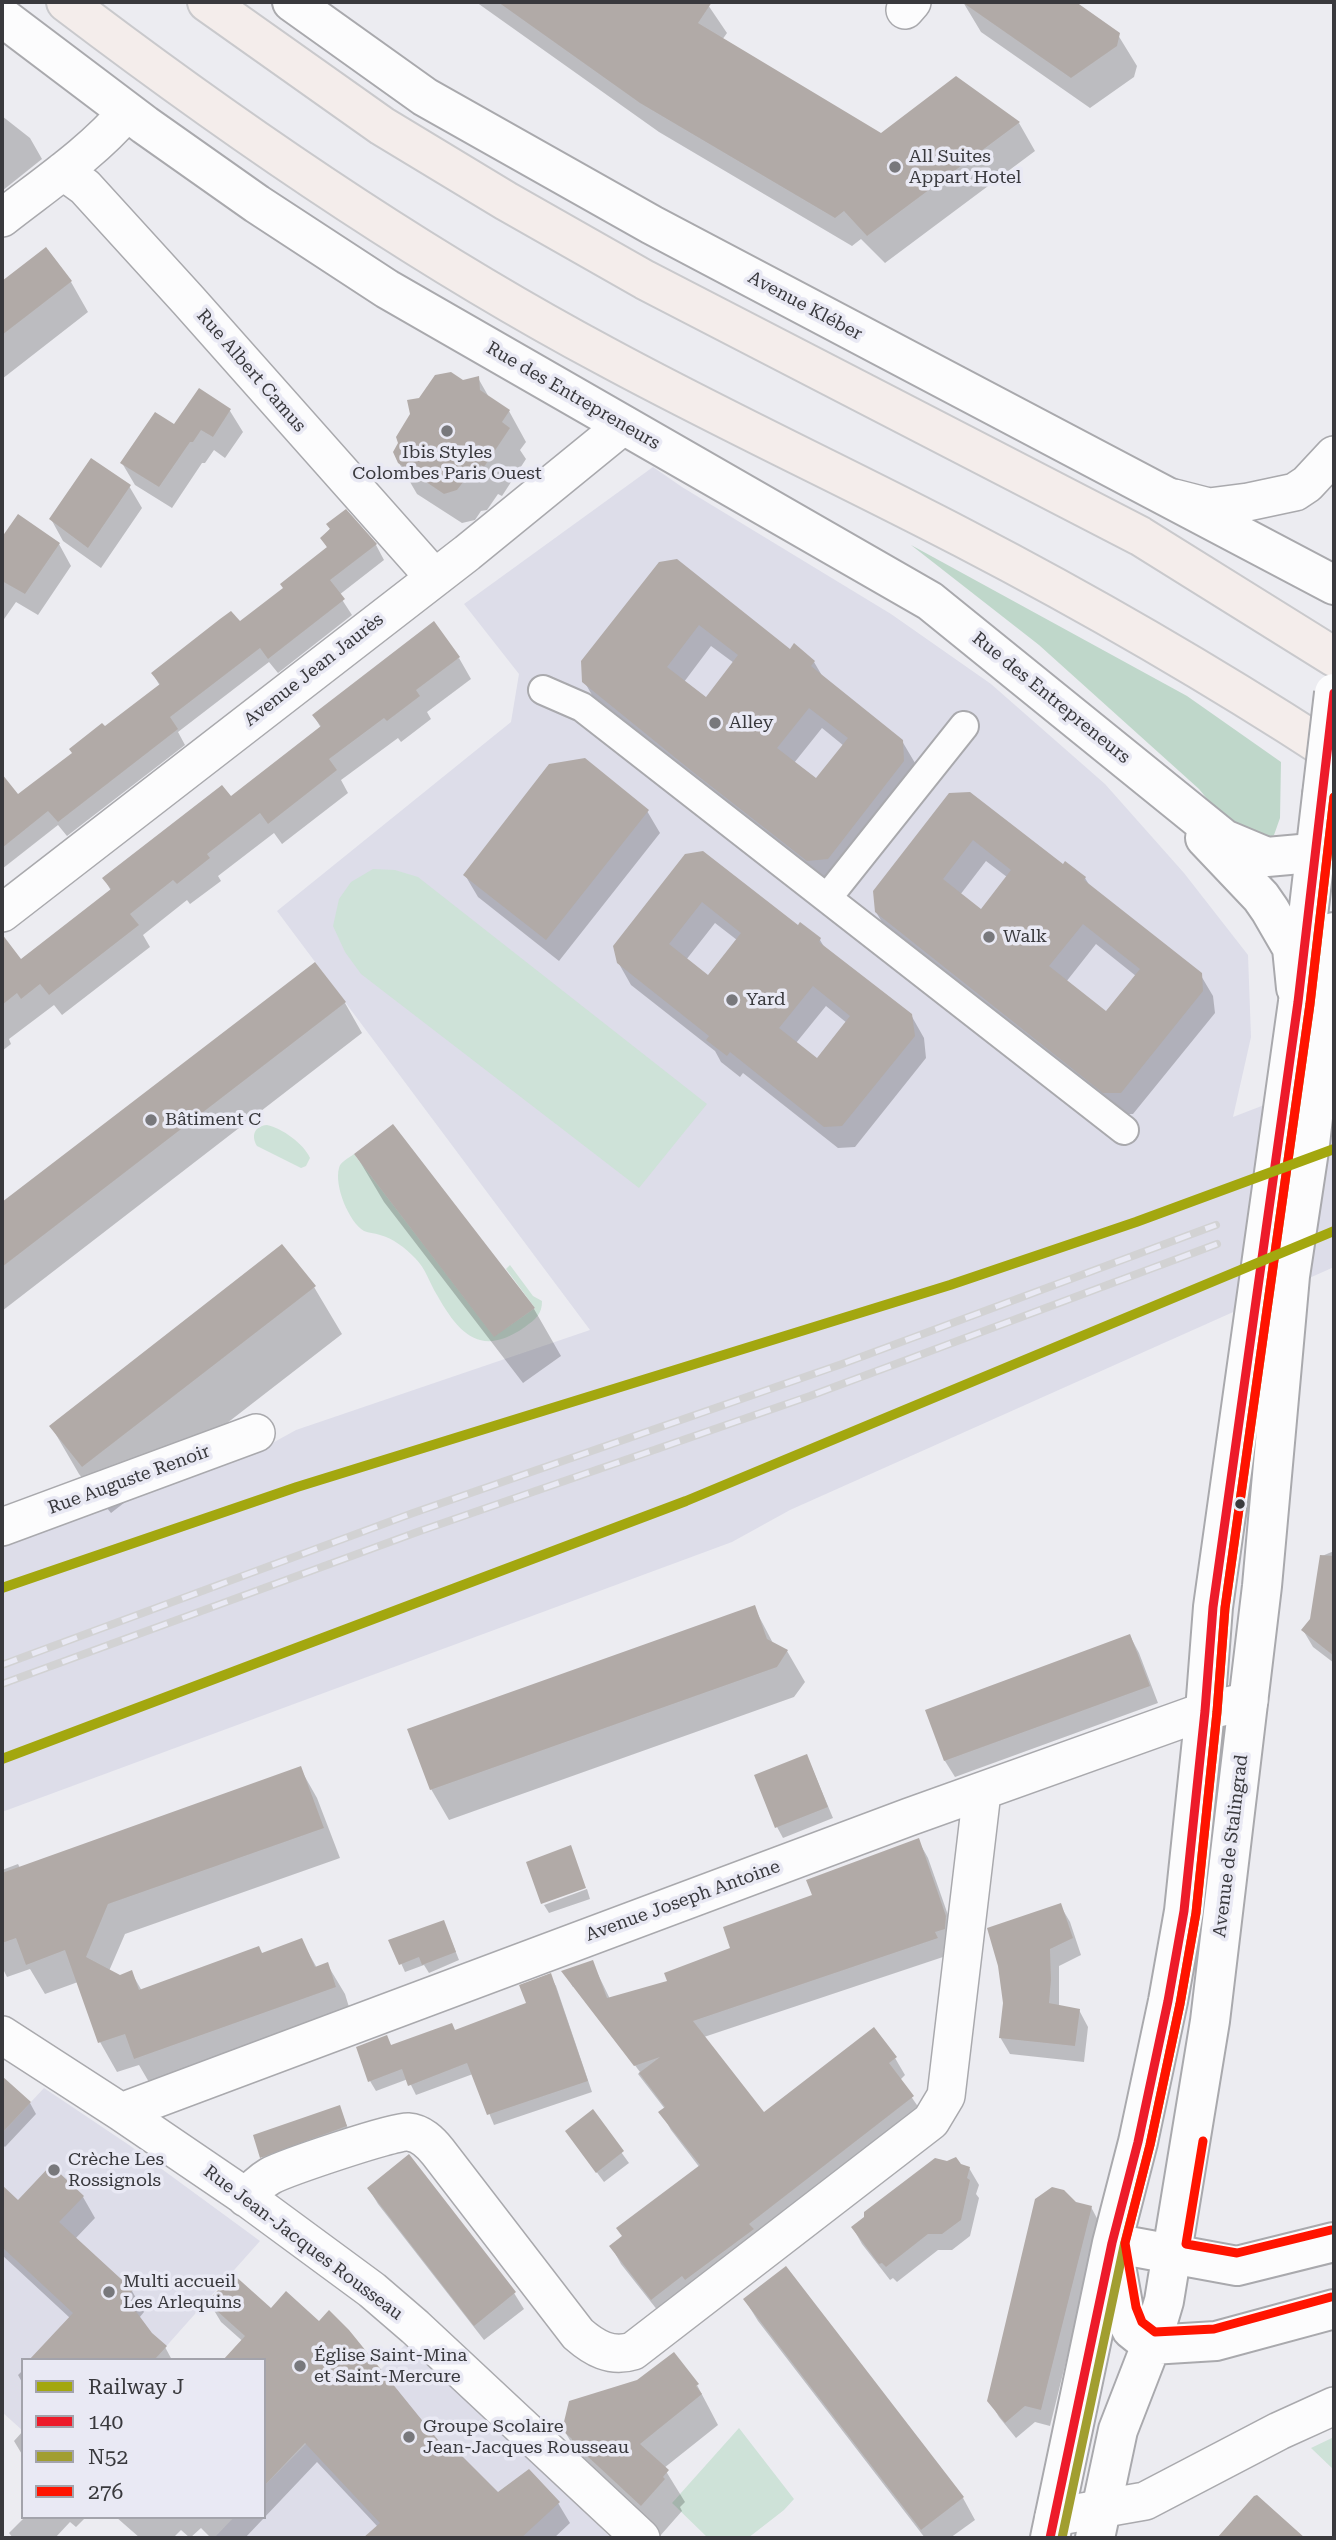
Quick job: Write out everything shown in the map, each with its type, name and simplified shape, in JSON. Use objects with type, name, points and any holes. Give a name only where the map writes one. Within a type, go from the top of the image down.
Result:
[{"type":"highway","points":[[66,2],[147,63],[340,197],[469,279],[605,356],[964,538],[1136,631],[1334,754]]},
{"type":"highway","points":[[207,2],[382,126],[645,281],[1140,536],[1334,657]]},
{"type":"main road","name":"Avenue Kléber","points":[[292,2],[436,103],[652,225],[1334,585]]},
{"type":"main road","name":"Rue des Entrepreneurs","points":[[2,17],[127,112],[257,204],[387,289],[930,601],[1224,839],[1267,856],[1324,852]]},
{"type":"main road","points":[[1052,2528],[1112,2243],[1140,2134],[1184,1911],[1213,1607],[1298,1002],[1324,852],[1322,795],[1334,693]]},
{"type":"main road","name":"Rue des Entrepreneurs","points":[[1143,773],[1261,897],[1292,948],[1298,1002]]},
{"type":"main road","name":"Avenue de Stalingrad","points":[[1099,2523],[1118,2430],[1151,2345],[1164,2301],[1210,2021],[1269,1515],[1290,1276],[1310,1144],[1334,932]]},
{"type":"main road","points":[[1112,2243],[1237,2266],[1334,2242]]},
{"type":"main road","points":[[1112,2243],[1124,2310],[1131,2329],[1151,2345],[1216,2341],[1334,2309]]},
{"type":"street","points":[[2,218],[63,171],[116,126],[127,112]]},
{"type":"street","name":"Rue Albert Camus","points":[[63,171],[85,187],[434,578]]},
{"type":"street","name":"Avenue Jean Jaurès","points":[[2,913],[434,578],[624,425]]},
{"type":"street","points":[[1163,495],[1209,507],[1295,492],[1307,484],[1334,455]]},
{"type":"street","points":[[543,690],[582,707],[1124,1130]]},
{"type":"street","points":[[827,898],[964,726]]},
{"type":"street","name":"Rue Auguste Renoir","points":[[4,1526],[256,1433]]},
{"type":"street","name":"Avenue Joseph Antoine","points":[[121,2112],[909,1817],[1205,1711],[1249,1701]]},
{"type":"street","points":[[246,2198],[256,2186],[278,2172],[392,2134],[402,2132],[420,2135],[438,2152],[578,2334],[601,2350],[624,2354],[633,2351],[808,2218],[937,2114],[946,2096],[982,1792]]},
{"type":"street","name":"Rue Jean-Jacques Rousseau","points":[[2,2035],[246,2198],[372,2290],[641,2538]]},
{"type":"street","points":[[1052,2528],[1099,2523],[1279,2431],[1334,2406]]},
{"type":"shaded area","points":[[653,467],[891,614],[991,684],[1105,784],[1184,873],[1248,955],[1251,1037],[1233,1117],[1311,1087],[1302,1149],[1334,1137],[1334,1267],[790,1510],[732,1542],[2,1812],[2,1547],[258,1451],[296,1430],[590,1330],[277,911],[511,722],[519,674],[464,604]]},
{"type":"shaded area","name":"Multi accueil Les Arlequins","points":[[44,2088],[129,2145],[260,2241],[156,2358],[21,2358],[21,2429],[2,2412],[2,2133]]},
{"type":"shaded area","name":"Groupe Scolaire Jean-Jacques Rousseau","points":[[406,2344],[532,2460],[611,2538],[214,2538],[232,2519],[266,2519],[266,2484]]},
{"type":"green space","points":[[911,545],[1187,696],[1281,762],[1280,818],[1274,835],[1257,842],[1234,832],[1199,789],[1039,645]]},
{"type":"green space","points":[[373,869],[395,870],[418,877],[707,1104],[639,1188],[361,974],[345,952],[333,926],[339,899],[351,882]]},
{"type":"green space","points":[[267,1125],[286,1133],[303,1147],[310,1158],[306,1166],[301,1168],[257,1146],[255,1132],[259,1127]]},
{"type":"green space","points":[[354,1154],[494,1336],[535,1308],[506,1269],[510,1265],[533,1296],[542,1301],[540,1313],[535,1319],[510,1336],[484,1341],[474,1338],[454,1322],[419,1262],[390,1238],[364,1231],[348,1212],[338,1176],[341,1164]]},
{"type":"green space","points":[[739,2428],[794,2499],[748,2538],[708,2538],[672,2503]]},
{"type":"green space","points":[[1334,2437],[1334,2470],[1311,2448]]},
{"type":"building","points":[[498,2],[712,2],[698,23],[881,133],[956,76],[1020,122],[867,236],[844,211],[835,218],[640,103]]},
{"type":"building","points":[[962,2],[1076,2],[1120,33],[1117,46],[1071,78]]},
{"type":"building","points":[[46,247],[72,281],[2,335],[2,281]]},
{"type":"building","name":"Ibis Styles Colombes Paris Ouest","points":[[451,372],[463,380],[479,376],[480,390],[510,410],[502,422],[510,428],[484,467],[481,465],[470,480],[464,481],[457,490],[444,494],[398,463],[393,452],[398,443],[396,437],[410,414],[407,400],[419,398],[435,375]]},
{"type":"building","points":[[199,388],[231,409],[213,437],[201,430],[159,487],[120,463],[155,412],[174,424]]},
{"type":"building","points":[[91,458],[131,485],[88,548],[49,519]]},
{"type":"building","points":[[346,509],[377,544],[330,580],[345,599],[268,659],[260,648],[170,717],[178,729],[58,822],[48,811],[2,848],[2,774],[18,794],[72,753],[69,749],[102,723],[105,726],[160,684],[151,673],[220,619],[231,611],[240,621],[283,588],[280,584],[327,547],[320,538],[330,529],[326,524]]},
{"type":"building","points":[[18,514],[60,543],[25,594],[2,581],[2,537]]},
{"type":"building","name":"Alley","points":[[677,559],[790,649],[794,643],[815,661],[811,666],[903,740],[904,761],[828,859],[807,861],[582,682],[581,661],[659,562]],"holes":[[[699,625],[738,655],[706,697],[667,667]],[[809,708],[848,738],[816,778],[777,748]]]},
{"type":"building","points":[[434,621],[460,657],[416,690],[420,696],[387,721],[384,718],[329,759],[337,770],[268,824],[260,813],[207,854],[210,858],[177,884],[173,880],[130,914],[139,925],[49,995],[40,984],[21,999],[17,993],[2,1005],[2,934],[21,959],[111,889],[102,878],[222,785],[231,796],[321,726],[312,715]]},
{"type":"building","points":[[585,758],[649,810],[546,940],[463,875],[549,764]]},
{"type":"building","name":"Walk","points":[[970,792],[1063,864],[1065,861],[1086,877],[1084,880],[1202,973],[1203,991],[1121,1093],[1103,1093],[875,912],[873,891],[949,793]],"holes":[[[973,840],[1011,870],[981,909],[943,879]],[[1083,924],[1140,969],[1106,1011],[1049,966]]]},
{"type":"building","name":"Yard","points":[[703,851],[798,925],[800,922],[821,938],[819,942],[912,1014],[915,1036],[842,1126],[824,1127],[730,1052],[727,1056],[706,1040],[709,1036],[617,963],[613,946],[685,854]],"holes":[[[702,902],[741,933],[708,975],[669,944]],[[813,986],[850,1016],[817,1058],[779,1028]]]},
{"type":"building","name":"Bâtiment C","points":[[315,962],[346,1002],[2,1267],[2,1202]]},
{"type":"building","points":[[393,1124],[535,1308],[494,1337],[354,1154]]},
{"type":"building","points":[[282,1244],[316,1286],[82,1467],[49,1426]]},
{"type":"building","points":[[1320,1555],[1334,1556],[1334,1656],[1301,1630],[1310,1619]]},
{"type":"building","points":[[755,1605],[767,1639],[788,1650],[777,1667],[430,1790],[407,1729]]},
{"type":"building","points":[[1130,1634],[1150,1686],[944,1761],[925,1710]]},
{"type":"building","points":[[807,1754],[828,1807],[775,1828],[754,1775]]},
{"type":"building","points":[[301,1766],[324,1828],[108,1904],[86,1957],[120,1975],[132,1970],[139,1990],[259,1946],[262,1953],[302,1938],[315,1967],[328,1962],[336,1987],[134,2059],[125,2034],[98,2043],[65,1950],[26,1965],[16,1938],[2,1943],[2,1873]]},
{"type":"building","points":[[919,1838],[946,1916],[945,1929],[935,1932],[938,1938],[693,2021],[764,2112],[874,2027],[897,2057],[889,2063],[914,2096],[749,2224],[754,2229],[685,2280],[682,2276],[651,2300],[609,2246],[622,2236],[616,2228],[700,2165],[658,2112],[665,2107],[639,2073],[660,2057],[634,2066],[561,1971],[593,1960],[607,1998],[667,1981],[664,1973],[730,1948],[723,1927],[812,1895],[806,1880]]},
{"type":"building","points":[[571,1845],[586,1888],[541,1904],[526,1862]]},
{"type":"building","points":[[1061,1903],[1073,1938],[1050,1949],[1049,2003],[1080,2009],[1075,2046],[999,2038],[1003,2003],[998,1966],[987,1928]]},
{"type":"building","points":[[444,1920],[456,1952],[422,1965],[419,1957],[399,1965],[388,1940]]},
{"type":"building","points":[[551,1973],[588,2081],[487,2115],[467,2063],[408,2086],[402,2069],[368,2082],[356,2047],[387,2035],[391,2045],[452,2023],[455,2030],[526,2003],[519,1985]]},
{"type":"building","points":[[2,2076],[31,2102],[2,2133]]},
{"type":"building","points":[[340,2105],[347,2126],[260,2158],[253,2135]]},
{"type":"building","points":[[593,2109],[624,2151],[596,2173],[565,2131]]},
{"type":"building","points":[[409,2154],[516,2292],[474,2326],[367,2188]]},
{"type":"building","points":[[956,2157],[961,2164],[970,2167],[967,2178],[970,2180],[961,2220],[942,2234],[928,2234],[886,2267],[882,2263],[879,2264],[851,2227],[864,2217],[864,2212],[935,2158],[947,2161]]},
{"type":"building","points":[[51,2165],[84,2196],[59,2222],[133,2290],[126,2298],[152,2333],[167,2346],[156,2358],[31,2358],[73,2313],[2,2247],[2,2185],[18,2200]]},
{"type":"building","points":[[1052,2187],[1064,2190],[1076,2202],[1092,2206],[1041,2410],[1025,2406],[1005,2423],[987,2401],[1035,2199]]},
{"type":"building","points":[[786,2266],[964,2497],[921,2530],[743,2299]]},
{"type":"building","points":[[233,2274],[271,2308],[286,2291],[319,2321],[329,2310],[349,2330],[451,2456],[457,2451],[498,2492],[529,2469],[560,2502],[521,2538],[363,2538],[380,2523],[305,2443],[266,2484],[266,2358],[225,2358],[245,2336],[207,2302]]},
{"type":"building","points":[[674,2352],[699,2384],[696,2386],[702,2394],[640,2444],[669,2470],[663,2477],[665,2479],[641,2506],[562,2430],[569,2401],[637,2380]]},
{"type":"building","points":[[1257,2495],[1305,2538],[1217,2538]]},
{"type":"railway","points":[[2,1665],[413,1513],[842,1364],[1216,1225]]},
{"type":"railway","points":[[2,1684],[420,1531],[810,1396],[1217,1244]]},
{"type":"rail line","name":"J","points":[[2,1588],[297,1487],[950,1285],[1136,1222],[1334,1149]]},
{"type":"rail line","name":"J","points":[[2,1759],[686,1501],[1334,1231]]},
{"type":"transit line","name":"140","points":[[1050,2538],[1112,2243],[1138,2142],[1184,1911],[1213,1607],[1298,1002],[1334,693]]},
{"type":"transit line","name":"N52","points":[[1062,2538],[1124,2246],[1150,2145],[1196,1913],[1225,1608],[1310,1004],[1334,797]]},
{"type":"transit line","name":"276","points":[[1331,2297],[1214,2329],[1155,2332],[1142,2322],[1136,2307],[1125,2243],[1150,2145],[1196,1913],[1225,1608],[1310,1004],[1334,797]]},
{"type":"transit line","name":"276","points":[[1203,2141],[1186,2244],[1237,2253],[1331,2230]]},
{"type":"place","name":"All Suites Appart Hotel","points":[[895,167]]},
{"type":"place","name":"Ibis Styles Colombes Paris Ouest","points":[[447,431]]},
{"type":"place","name":"Alley","points":[[715,723]]},
{"type":"place","name":"Walk","points":[[989,937]]},
{"type":"place","name":"Yard","points":[[732,1000]]},
{"type":"place","name":"Bâtiment C","points":[[151,1120]]},
{"type":"place","name":"Crèche Les Rossignols","points":[[54,2170]]},
{"type":"place","name":"Multi accueil Les Arlequins","points":[[109,2292]]},
{"type":"place","name":"Église Saint-Mina et Saint-Mercure","points":[[300,2366]]},
{"type":"place","name":"Groupe Scolaire Jean-Jacques Rousseau","points":[[409,2437]]}]
